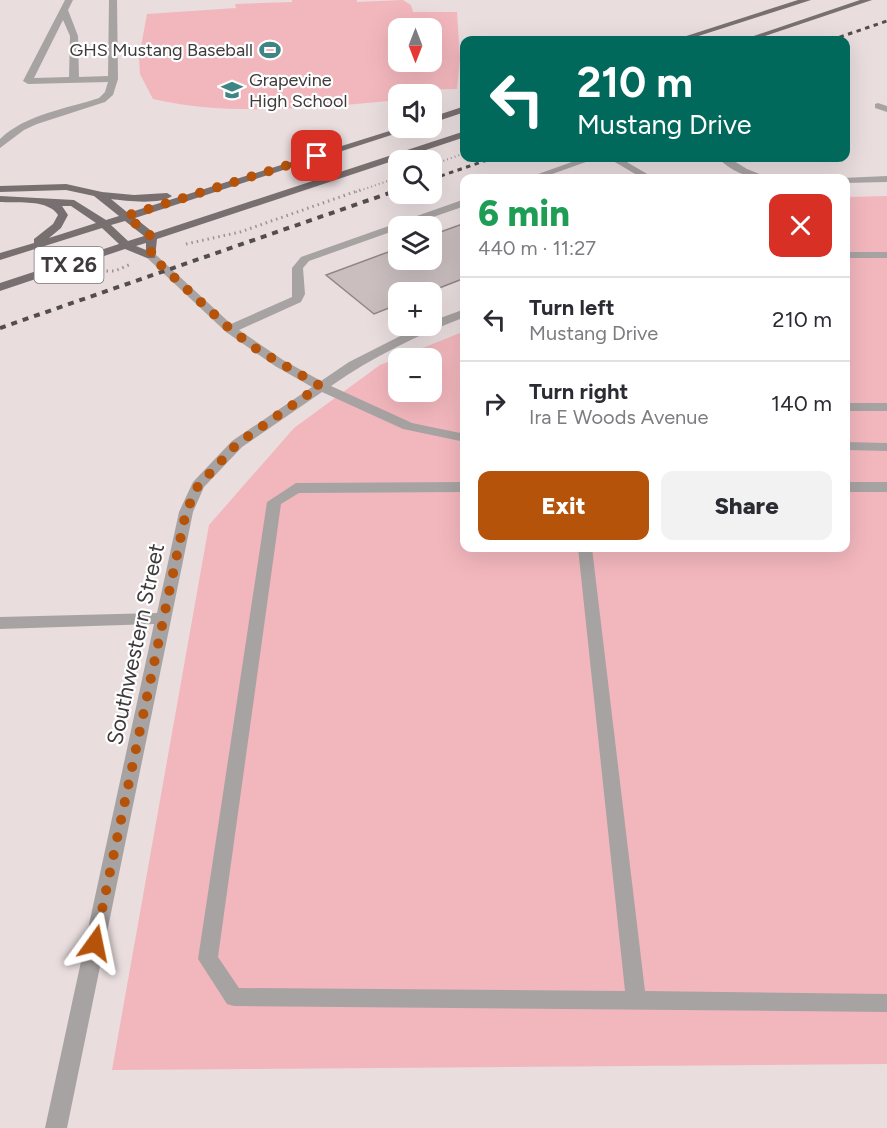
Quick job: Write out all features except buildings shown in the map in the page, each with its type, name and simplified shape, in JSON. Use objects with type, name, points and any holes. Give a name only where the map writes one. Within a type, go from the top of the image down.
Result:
[{"type":"main road","points":[[691,36],[807,0]]},
{"type":"main road","points":[[758,36],[868,0]]},
{"type":"main road","points":[[442,117],[460,111]]},
{"type":"main road","name":"TX 26","points":[[0,258],[388,134]]},
{"type":"main road","name":"TX 26","points":[[0,287],[460,136]]},
{"type":"main road","points":[[0,189],[66,187],[98,194],[134,198],[203,192]]},
{"type":"main road","points":[[0,199],[74,203],[104,224],[127,246],[151,256],[152,237],[98,194]]},
{"type":"main road","points":[[23,250],[47,235],[60,222],[63,215],[60,209],[43,200]]},
{"type":"street","points":[[69,0],[28,81],[113,79]]},
{"type":"street","points":[[0,145],[10,134],[33,123],[102,100],[110,93],[113,79],[113,0]]},
{"type":"street","points":[[64,10],[74,36],[74,80]]},
{"type":"street","points":[[544,174],[580,162]]},
{"type":"street","points":[[620,162],[642,174]]},
{"type":"street","points":[[729,162],[742,171],[752,174]]},
{"type":"street","points":[[850,180],[887,179]]},
{"type":"street","points":[[230,329],[297,299],[300,291],[296,271],[300,262],[305,259],[460,204]]},
{"type":"street","points":[[850,255],[887,255]]},
{"type":"street","points":[[151,256],[230,329],[258,350],[320,386],[408,426],[460,437]]},
{"type":"street","name":"Southwestern Street","points":[[56,1128],[186,512],[198,486],[237,444],[320,386],[363,359],[425,328],[460,315]]},
{"type":"street","points":[[850,407],[887,407]]},
{"type":"street","points":[[850,446],[887,447]]},
{"type":"street","points":[[460,487],[296,488],[274,502],[208,959],[234,997],[887,1004]]},
{"type":"street","points":[[850,487],[887,488]]},
{"type":"street","points":[[585,552],[636,1002]]},
{"type":"street","points":[[0,623],[163,618]]},
{"type":"path","points":[[442,161],[460,155]]},
{"type":"path","points":[[151,256],[183,244],[240,232],[388,181]]},
{"type":"shaded area","name":"GHS Mustang Baseball","points":[[292,0],[357,0],[357,2],[403,0],[411,5],[413,12],[457,12],[460,59],[457,89],[442,89],[442,84],[388,84],[388,101],[275,109],[212,108],[153,99],[140,74],[139,57],[147,14],[236,8],[235,4],[292,2]]},
{"type":"shaded area","points":[[887,196],[887,1064],[112,1070],[209,525],[294,428],[380,365],[388,362],[388,402],[442,402],[442,348],[422,348],[460,333],[460,552],[850,552],[850,197]]},
{"type":"railway","points":[[843,36],[887,21]]},
{"type":"railway","points":[[442,176],[481,162]]},
{"type":"railway","points":[[0,328],[388,193]]},
{"type":"place","name":"GHS Mustang Baseball","points":[[270,50]]},
{"type":"place","name":"Grapevine High School","points":[[232,90]]},
{"type":"route","points":[[95,943],[186,512],[198,486],[237,444],[320,386],[258,350],[196,300],[151,256],[152,237],[126,216],[317,156]]}]
